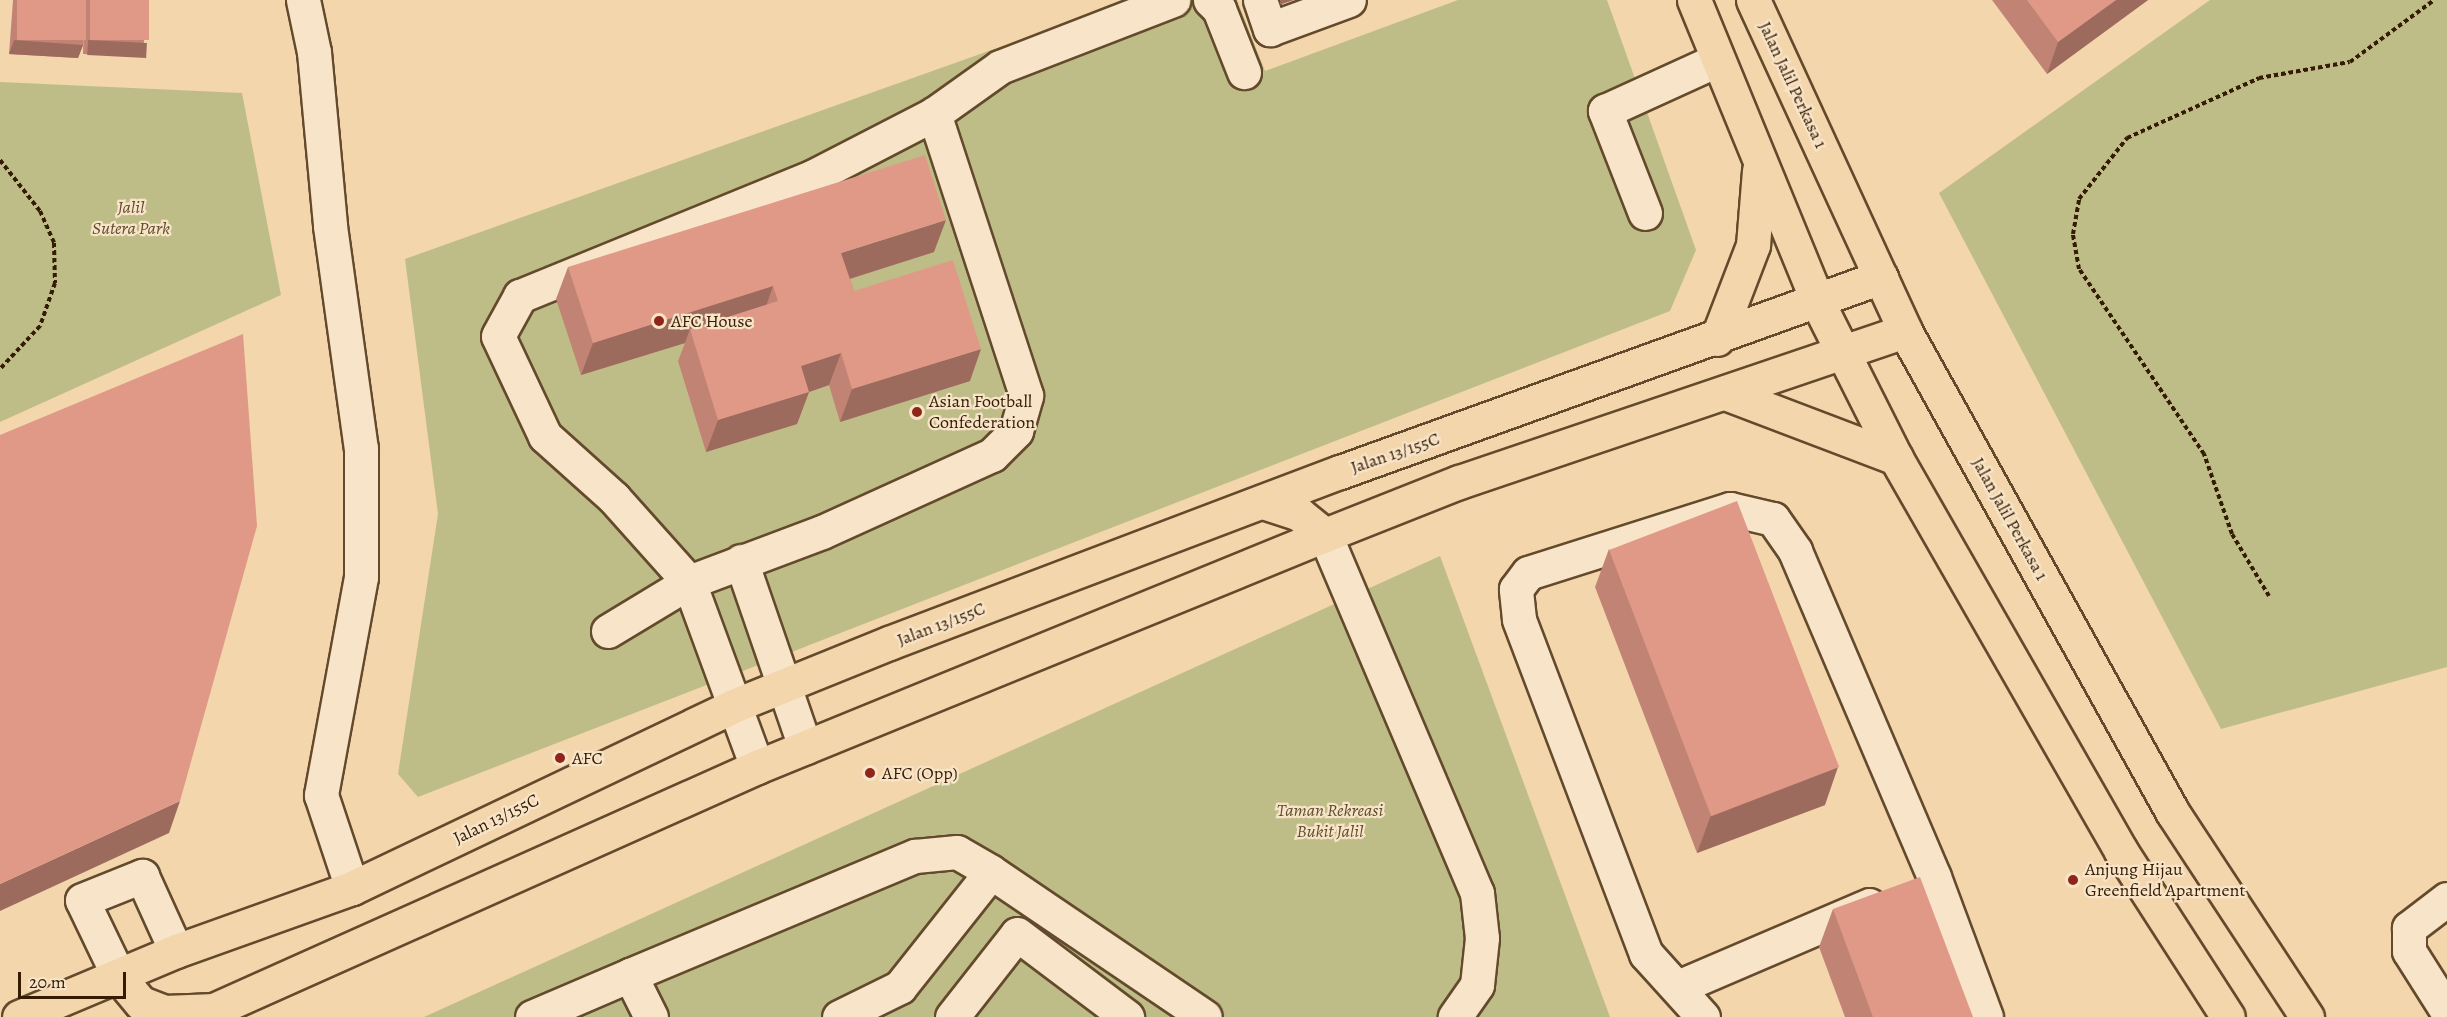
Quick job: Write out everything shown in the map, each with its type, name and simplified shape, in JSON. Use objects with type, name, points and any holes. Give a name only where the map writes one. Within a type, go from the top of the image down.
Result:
[{"type":"main road","points":[[1694,0],[1759,167],[1818,303],[1896,459],[2121,851],[2228,1017]]},
{"type":"main road","name":"Jalan Jalil Perkasa 1","points":[[1753,0],[1905,331],[2173,813],[2307,1017]]},
{"type":"main road","points":[[1717,339],[1753,245],[1759,167]]},
{"type":"main road","name":"Jalan 13/155C","points":[[19,1017],[176,951],[352,888],[733,706],[1340,472],[1818,303],[1881,277]]},
{"type":"main road","points":[[119,976],[141,1003],[164,1012],[207,1013],[757,767],[1325,535],[1459,482],[1844,354],[1905,331]]},
{"type":"main road","points":[[1725,393],[1896,459]]},
{"type":"main road","points":[[1325,535],[1340,472]]},
{"type":"main road","points":[[1263,502],[1299,514],[1325,535]]},
{"type":"street","points":[[303,0],[314,52],[330,226],[361,448],[362,577],[321,795],[352,888]]},
{"type":"street","points":[[757,767],[689,582],[614,498],[545,436],[498,336],[520,296],[812,177],[934,114],[1000,67],[1173,0]]},
{"type":"street","points":[[1210,0],[1219,9],[1245,72]]},
{"type":"street","points":[[1260,0],[1270,29],[1350,0]]},
{"type":"street","points":[[1645,213],[1605,111],[1717,60]]},
{"type":"street","points":[[608,631],[689,582],[822,532],[993,455],[1016,431],[1026,395],[934,114]]},
{"type":"street","points":[[1703,1017],[1646,954],[1519,619],[1516,589],[1528,573],[1731,509],[1773,519],[1795,551],[1934,877],[1986,1017]]},
{"type":"street","points":[[1325,535],[1477,893],[1482,938],[1478,985],[1455,1017]]},
{"type":"street","points":[[741,561],[805,747]]},
{"type":"street","points":[[532,1017],[915,856],[957,852],[991,872],[1205,1017]]},
{"type":"street","points":[[839,1017],[900,987],[991,872]]},
{"type":"street","points":[[119,976],[82,900],[142,876],[176,951]]},
{"type":"street","points":[[1678,987],[1934,877]]},
{"type":"street","points":[[2447,899],[2409,928],[2409,951],[2447,1011]]},
{"type":"street","points":[[952,1017],[1017,934],[1127,1017]]},
{"type":"street","points":[[630,975],[651,1017]]},
{"type":"path","points":[[2270,596],[2232,534],[2204,454],[2079,268],[2073,234],[2079,199],[2127,138],[2259,78],[2350,62],[2434,0]]},
{"type":"path","points":[[0,160],[40,211],[54,243],[55,283],[40,326],[0,369]]},
{"type":"green space","name":"Asian Football Confederation","points":[[1132,0],[1237,0],[1265,71],[1458,0],[1607,0],[1696,250],[1670,311],[418,797],[398,774],[438,514],[405,259]]},
{"type":"green space","points":[[2210,0],[2447,0],[2447,667],[2221,729],[1939,193]]},
{"type":"green space","name":"Jalil Sutera Park","points":[[0,82],[242,93],[281,295],[0,422]]},
{"type":"green space","name":"Taman Rekreasi Bukit Jalil","points":[[1440,556],[1610,1017],[424,1017]]},
{"type":"building","points":[[17,0],[86,0],[86,40],[17,40]]},
{"type":"building","points":[[90,0],[149,0],[149,40],[90,40]]},
{"type":"building","points":[[2027,0],[2116,0],[2058,42]]},
{"type":"building","name":"AFC House","points":[[925,155],[946,220],[841,253],[854,291],[953,260],[981,349],[852,389],[841,353],[801,366],[809,392],[718,420],[690,329],[778,301],[773,286],[593,343],[568,267]]},
{"type":"building","points":[[243,334],[257,526],[180,801],[0,884],[0,435]]},
{"type":"building","points":[[1737,501],[1839,767],[1711,816],[1609,550]]},
{"type":"building","points":[[1920,877],[1973,1017],[1873,1017],[1833,909]]},
{"type":"place","name":"AFC House","points":[[659,321]]},
{"type":"place","name":"Asian Football Confederation","points":[[917,412]]},
{"type":"place","name":"AFC","points":[[560,758]]},
{"type":"place","name":"AFC (Opp)","points":[[870,773]]},
{"type":"place","name":"Anjung Hijau Greenfield Apartment","points":[[2073,880]]}]
